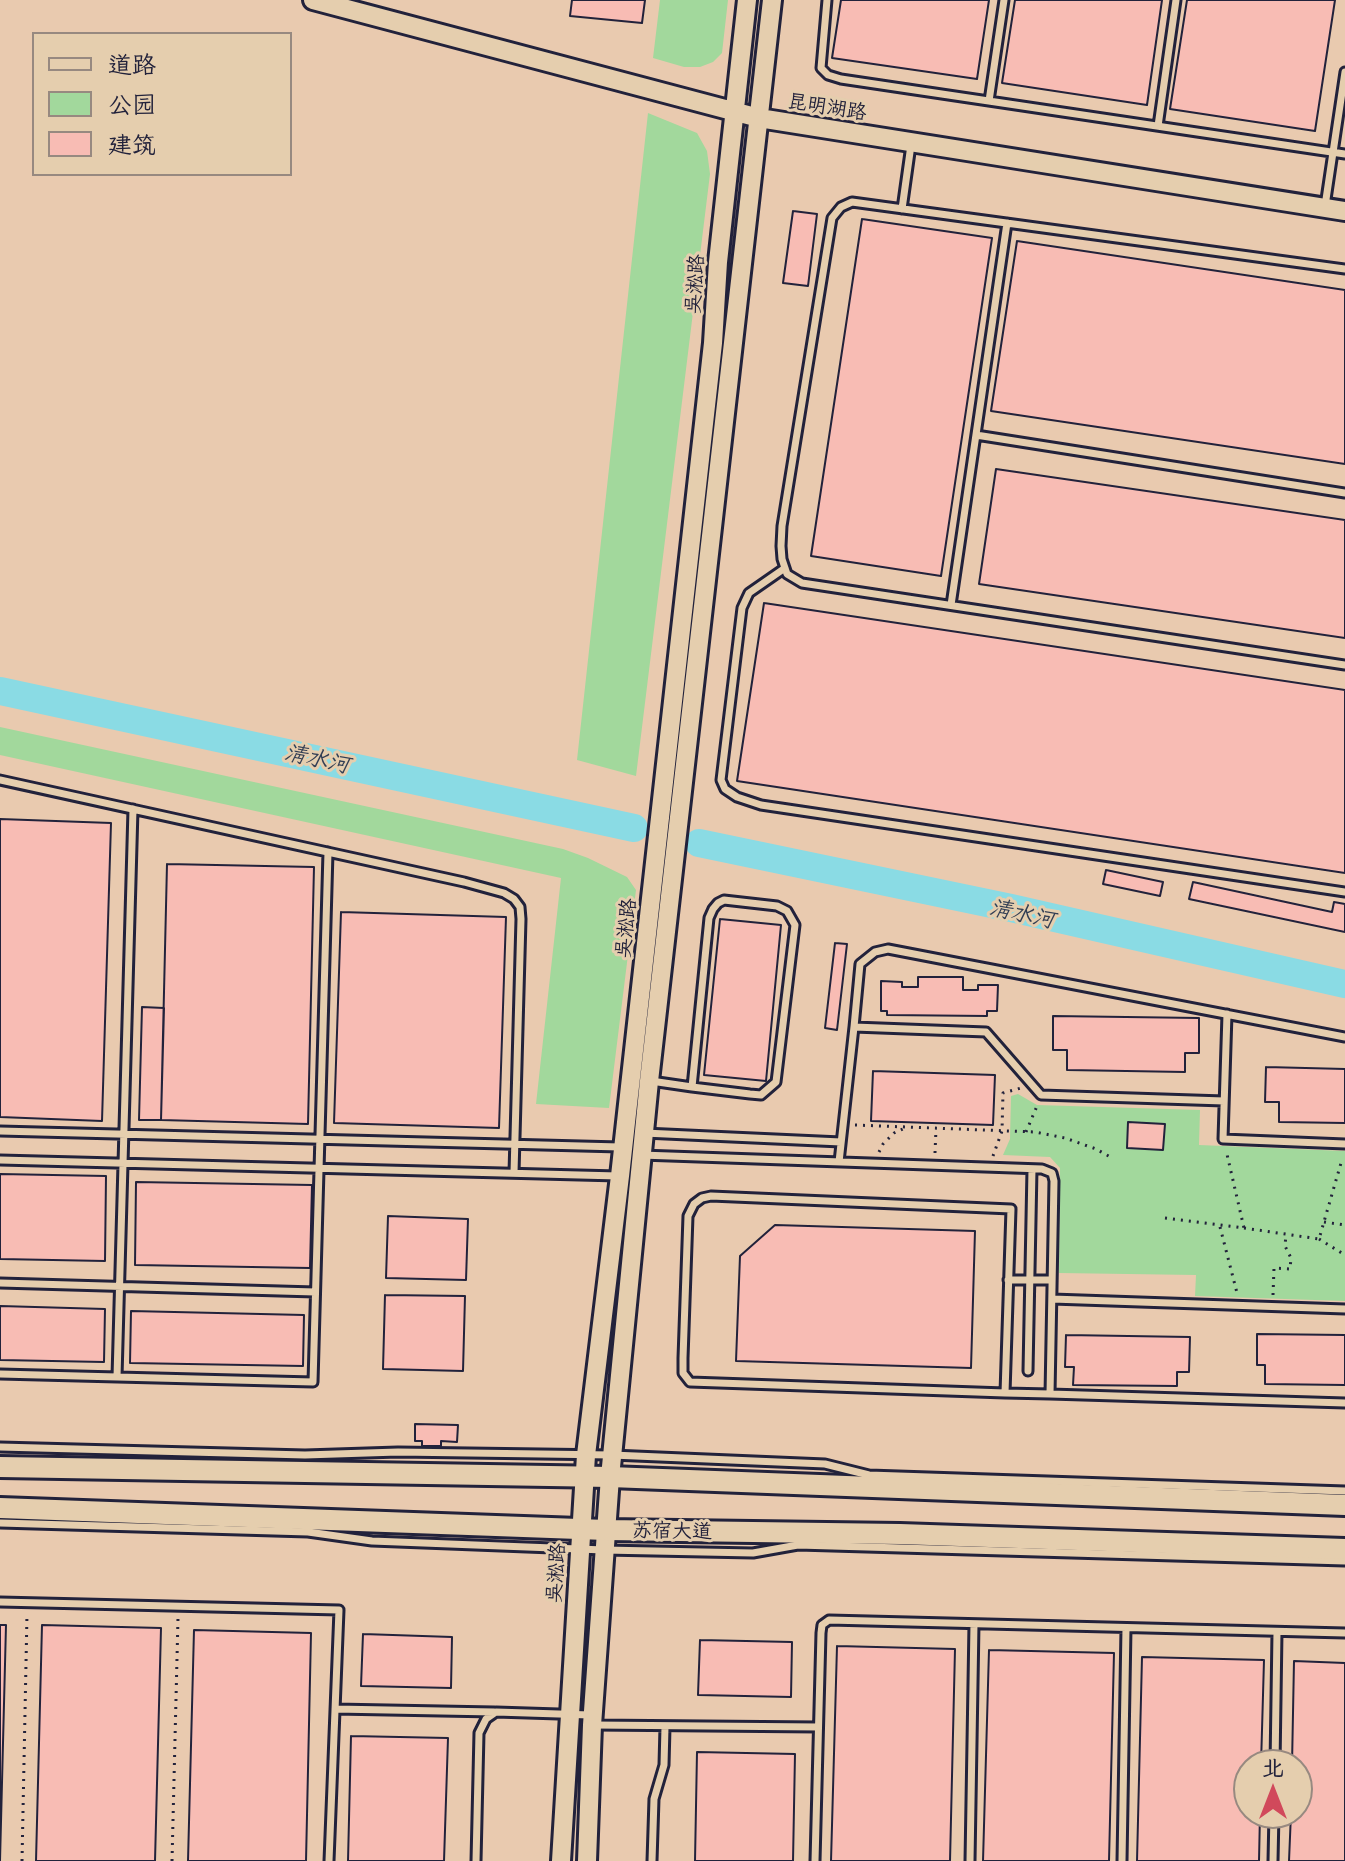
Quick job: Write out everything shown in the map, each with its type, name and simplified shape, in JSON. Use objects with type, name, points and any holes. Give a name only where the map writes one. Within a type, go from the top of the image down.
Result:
[{"type":"main road","name":"昆明湖路","points":[[313,0],[759,118],[1345,211]]},
{"type":"main road","name":"吴淞路","points":[[587,1861],[592,1720],[605,1540],[640,1177],[633,1145],[713,343],[718,262],[747,0]]},
{"type":"main road","name":"吴淞路","points":[[561,1861],[586,1455],[620,1176],[633,1145],[649,1081],[772,0]]},
{"type":"main road","points":[[0,1467],[610,1477],[1345,1505]]},
{"type":"main road","name":"苏宿大道","points":[[0,1508],[605,1540],[900,1534],[1345,1549]]},
{"type":"lane","points":[[827,0],[820,58],[821,68],[828,75],[1345,154]]},
{"type":"lane","points":[[989,101],[1004,0]]},
{"type":"lane","points":[[1158,126],[1176,0]]},
{"type":"lane","points":[[1324,209],[1345,72]]},
{"type":"lane","points":[[902,209],[911,142]]},
{"type":"lane","points":[[1345,269],[852,202],[841,207],[832,218],[781,546],[787,574],[802,583],[1345,665]]},
{"type":"lane","points":[[951,605],[1007,223]]},
{"type":"lane","points":[[976,435],[1345,493]]},
{"type":"lane","points":[[785,568],[749,593],[742,608],[721,780],[725,789],[737,797],[761,805],[1345,892]]},
{"type":"lane","points":[[0,780],[328,852],[504,893],[514,899],[520,907],[514,1173]]},
{"type":"lane","points":[[117,1377],[133,809]]},
{"type":"lane","points":[[0,1374],[313,1382],[328,852]]},
{"type":"lane","points":[[649,1081],[692,1087],[761,1095],[776,1082],[795,925],[787,911],[777,906],[724,900],[713,909],[709,918],[692,1087]]},
{"type":"lane","points":[[839,1162],[860,964],[875,952],[888,949],[1345,1037]]},
{"type":"lane","points":[[1227,1014],[1223,1139],[1345,1144]]},
{"type":"lane","points":[[854,1027],[986,1032],[1041,1095],[1224,1101]]},
{"type":"lane","points":[[0,1131],[515,1145],[841,1142]]},
{"type":"lane","points":[[633,1145],[839,1162],[1032,1169],[1052,1173],[1050,1394]]},
{"type":"lane","points":[[0,1160],[640,1177]]},
{"type":"lane","points":[[1028,1371],[1032,1169]]},
{"type":"lane","points":[[1005,1393],[1011,1209],[711,1196],[694,1204],[688,1216],[683,1358],[683,1373],[690,1382],[1005,1393],[1345,1403]]},
{"type":"lane","points":[[1008,1280],[1052,1280]]},
{"type":"lane","points":[[0,1283],[315,1292]]},
{"type":"lane","points":[[1052,1299],[1345,1309]]},
{"type":"lane","points":[[0,1447],[305,1455],[398,1452],[612,1455],[825,1464],[869,1475],[1345,1491]]},
{"type":"lane","points":[[0,1523],[308,1532],[372,1541],[581,1539]]},
{"type":"lane","points":[[605,1540],[753,1553],[798,1545],[1345,1561]]},
{"type":"lane","points":[[0,1602],[339,1610],[329,1861]]},
{"type":"lane","points":[[815,1861],[821,1633],[822,1625],[829,1620],[1345,1633]]},
{"type":"lane","points":[[970,1861],[974,1624]]},
{"type":"lane","points":[[1122,1861],[1126,1628]]},
{"type":"lane","points":[[1275,1749],[1277,1632]]},
{"type":"lane","points":[[335,1709],[568,1714],[592,1720],[665,1727],[818,1727]]},
{"type":"lane","points":[[476,1861],[479,1733],[486,1719],[496,1712]]},
{"type":"lane","points":[[652,1861],[654,1799],[664,1765],[665,1727]]},
{"type":"lane","points":[[1273,1861],[1274,1829]]},
{"type":"path","points":[[989,1167],[1002,1131],[1003,1093],[1033,1085]]},
{"type":"path","points":[[1026,1132],[1041,1095]]},
{"type":"path","points":[[843,1125],[1026,1132],[1065,1138],[1112,1158]]},
{"type":"path","points":[[875,1163],[883,1144],[894,1133],[906,1128]]},
{"type":"path","points":[[934,1165],[936,1129]]},
{"type":"path","points":[[1223,1139],[1244,1228]]},
{"type":"path","points":[[1319,1239],[1341,1163],[1345,1163]]},
{"type":"path","points":[[1165,1218],[1319,1239],[1345,1255]]},
{"type":"path","points":[[1324,1222],[1345,1225]]},
{"type":"path","points":[[1220,1227],[1240,1306]]},
{"type":"path","points":[[1273,1307],[1274,1268],[1290,1269],[1286,1234]]},
{"type":"path","points":[[22,1861],[27,1602]]},
{"type":"path","points":[[172,1861],[179,1606]]},
{"type":"green space","points":[[660,0],[728,0],[722,53],[713,62],[700,67],[684,67],[653,58]]},
{"type":"green space","points":[[648,113],[697,133],[707,151],[710,174],[636,776],[577,760]]},
{"type":"green space","points":[[0,727],[563,849],[627,877],[636,890],[609,1108],[536,1104],[561,878],[0,755]]},
{"type":"green space","points":[[1018,1094],[1037,1105],[1200,1110],[1199,1145],[1345,1151],[1345,1301],[1195,1296],[1196,1275],[1059,1273],[1060,1168],[1050,1157],[1003,1155],[1010,1139],[1011,1096]]},
{"type":"building","points":[[572,0],[645,0],[642,23],[570,16]]},
{"type":"building","points":[[841,0],[989,0],[977,79],[832,58]]},
{"type":"building","points":[[1015,0],[1162,0],[1147,105],[1002,83]]},
{"type":"building","points":[[1187,0],[1335,0],[1315,131],[1170,109]]},
{"type":"building","points":[[793,211],[817,214],[808,286],[783,283]]},
{"type":"building","points":[[862,219],[992,238],[941,576],[811,556]]},
{"type":"building","points":[[1017,241],[1345,290],[1345,464],[991,411]]},
{"type":"building","points":[[996,469],[1345,520],[1345,638],[979,584]]},
{"type":"building","points":[[764,603],[1345,690],[1345,873],[737,781]]},
{"type":"building","points":[[0,819],[111,823],[102,1121],[0,1117]]},
{"type":"building","points":[[167,864],[314,867],[308,1124],[161,1120]]},
{"type":"building","points":[[1106,870],[1163,882],[1160,896],[1103,884]]},
{"type":"building","points":[[1193,882],[1332,912],[1334,902],[1345,904],[1345,932],[1189,899]]},
{"type":"building","points":[[341,912],[506,917],[499,1128],[334,1123]]},
{"type":"building","points":[[720,919],[781,925],[766,1081],[704,1075]]},
{"type":"building","points":[[835,943],[847,944],[837,1030],[825,1028]]},
{"type":"building","points":[[918,977],[963,977],[963,990],[978,990],[978,985],[998,985],[997,1011],[987,1011],[987,1016],[887,1015],[887,1011],[881,1011],[881,981],[902,982],[902,987],[918,987]]},
{"type":"building","points":[[142,1007],[164,1008],[161,1120],[139,1120]]},
{"type":"building","points":[[1053,1016],[1199,1018],[1199,1053],[1185,1053],[1185,1072],[1067,1070],[1067,1050],[1053,1050]]},
{"type":"building","points":[[1266,1067],[1345,1069],[1345,1123],[1279,1122],[1279,1102],[1265,1102]]},
{"type":"building","points":[[873,1071],[995,1075],[993,1125],[871,1121]]},
{"type":"building","points":[[1128,1122],[1165,1124],[1163,1150],[1127,1148]]},
{"type":"building","points":[[0,1174],[106,1176],[105,1261],[0,1259]]},
{"type":"building","points":[[136,1182],[312,1185],[310,1268],[135,1265]]},
{"type":"building","points":[[388,1216],[468,1219],[466,1280],[386,1278]]},
{"type":"building","points":[[775,1225],[975,1231],[971,1368],[736,1361],[740,1256]]},
{"type":"building","points":[[385,1295],[465,1296],[463,1371],[383,1369]]},
{"type":"building","points":[[0,1306],[105,1309],[104,1362],[0,1360]]},
{"type":"building","points":[[131,1311],[304,1315],[303,1366],[130,1363]]},
{"type":"building","points":[[1257,1334],[1345,1335],[1345,1385],[1265,1384],[1265,1365],[1257,1365]]},
{"type":"building","points":[[1066,1335],[1190,1337],[1189,1372],[1177,1372],[1177,1386],[1073,1385],[1074,1367],[1065,1367]]},
{"type":"building","points":[[415,1424],[458,1425],[457,1442],[441,1441],[441,1446],[422,1446],[422,1441],[415,1441]]},
{"type":"building","points":[[0,1625],[6,1625],[0,1861]]},
{"type":"building","points":[[42,1625],[161,1628],[155,1861],[36,1861]]},
{"type":"building","points":[[194,1630],[311,1633],[306,1861],[188,1861]]},
{"type":"building","points":[[363,1634],[452,1637],[451,1688],[361,1686]]},
{"type":"building","points":[[700,1640],[792,1642],[791,1697],[698,1695]]},
{"type":"building","points":[[837,1646],[955,1649],[950,1861],[831,1861]]},
{"type":"building","points":[[989,1650],[1114,1653],[1109,1861],[983,1861]]},
{"type":"building","points":[[1142,1657],[1264,1660],[1261,1749],[1233,1749],[1233,1829],[1260,1829],[1259,1861],[1137,1861]]},
{"type":"building","points":[[1294,1661],[1345,1663],[1345,1861],[1289,1861],[1290,1829],[1313,1829],[1313,1749],[1292,1749]]},
{"type":"building","points":[[351,1736],[448,1738],[444,1861],[348,1861]]},
{"type":"building","points":[[697,1752],[795,1754],[793,1861],[695,1861]]},
{"type":"waterway","name":"清水河","points":[[0,691],[634,828]]},
{"type":"waterway","name":"清水河","points":[[699,843],[1011,908],[1345,984]]}]
